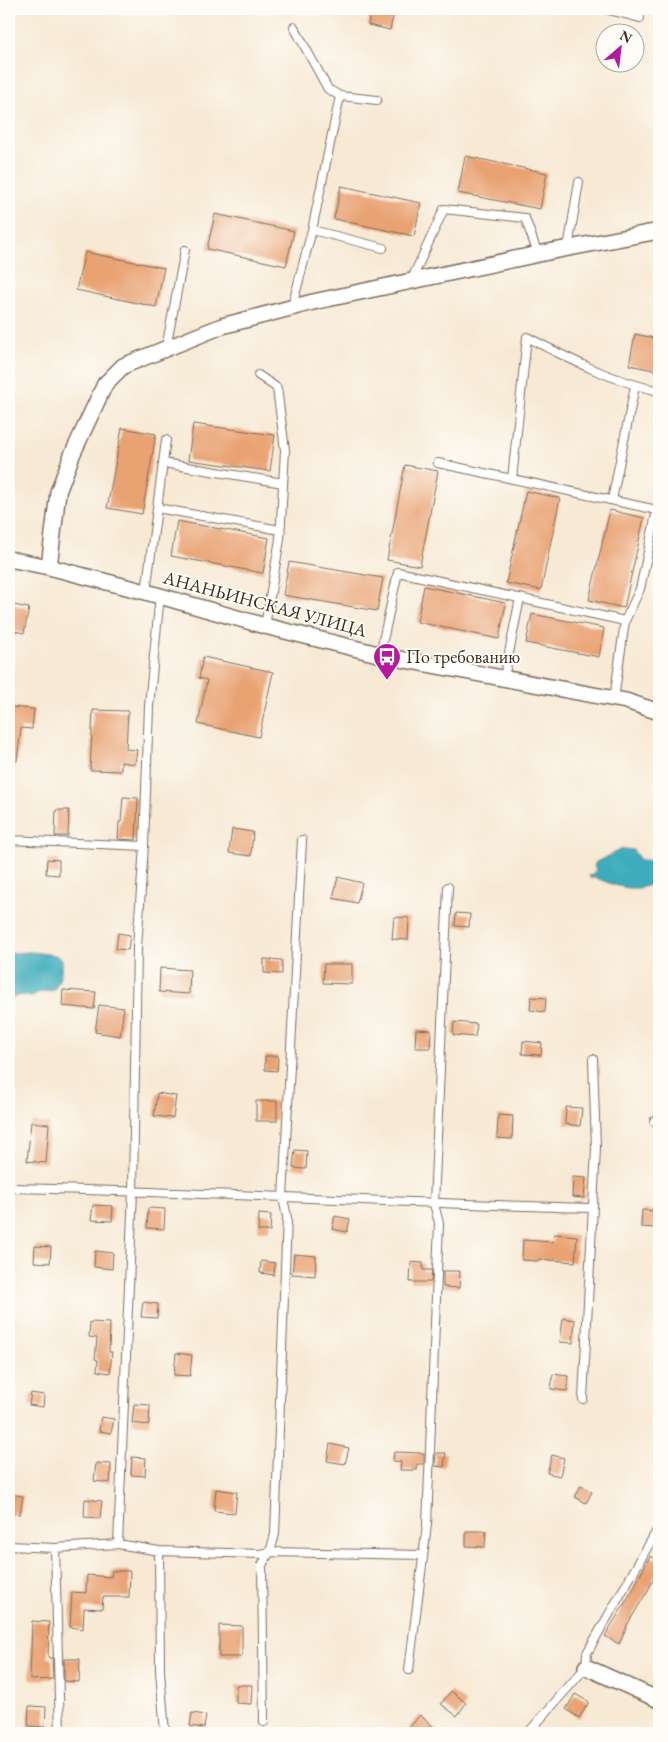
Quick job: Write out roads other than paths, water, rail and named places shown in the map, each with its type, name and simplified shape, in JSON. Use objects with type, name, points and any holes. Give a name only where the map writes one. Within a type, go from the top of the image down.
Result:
[{"type":"street","points":[[49,567],[58,492],[72,455],[105,384],[123,366],[222,326],[292,308],[538,254],[659,231]]},
{"type":"street","name":"АНАНЬИНСКАЯ УЛИЦА","points":[[9,559],[152,593],[265,626],[380,654],[614,698],[659,712]]},
{"type":"street","points":[[586,1667],[659,1700]]},
{"type":"lane","points":[[605,9],[640,18]]},
{"type":"lane","points":[[294,27],[328,89],[340,96],[377,100]]},
{"type":"lane","points":[[292,308],[312,230],[340,96]]},
{"type":"lane","points":[[568,248],[579,182]]},
{"type":"lane","points":[[411,281],[444,209],[525,218],[538,254]]},
{"type":"lane","points":[[312,230],[383,248]]},
{"type":"lane","points":[[166,348],[185,250]]},
{"type":"lane","points":[[512,479],[527,337],[578,364],[635,386],[659,391]]},
{"type":"lane","points":[[258,375],[278,388],[285,450],[280,530],[265,626]]},
{"type":"lane","points":[[612,500],[635,386]]},
{"type":"lane","points":[[118,1544],[133,1191],[137,947],[144,846],[152,593],[157,508],[166,440]]},
{"type":"lane","points":[[163,462],[283,483]]},
{"type":"lane","points":[[438,463],[658,510],[640,589],[625,621],[614,698]]},
{"type":"lane","points":[[157,508],[280,530]]},
{"type":"lane","points":[[380,654],[398,572],[625,621]]},
{"type":"lane","points":[[504,678],[520,598]]},
{"type":"lane","points":[[9,840],[144,846]]},
{"type":"lane","points":[[264,1722],[262,1565],[270,1552],[275,1534],[287,1217],[283,1198],[302,840]]},
{"type":"lane","points":[[409,1670],[427,1526],[439,1223],[434,1204],[448,888]]},
{"type":"lane","points":[[583,1398],[596,1148],[594,1059]]},
{"type":"lane","points":[[9,1188],[592,1208]]},
{"type":"lane","points":[[528,1733],[586,1667],[586,1654],[659,1528]]},
{"type":"lane","points":[[9,1546],[55,1548],[118,1544],[159,1552],[423,1555]]},
{"type":"lane","points":[[55,1548],[60,1733]]},
{"type":"lane","points":[[159,1552],[160,1671],[165,1733]]},
{"type":"water","points":[[625,849],[633,850],[640,860],[659,861],[659,877],[644,887],[636,888],[610,884],[594,877],[591,879],[589,876],[596,869],[594,866],[596,862]]},
{"type":"water","points":[[31,952],[55,955],[62,959],[61,971],[56,986],[54,990],[37,993],[32,997],[23,995],[9,998],[9,953]]},
{"type":"place","name":"По требованию","points":[[387,681]]}]
